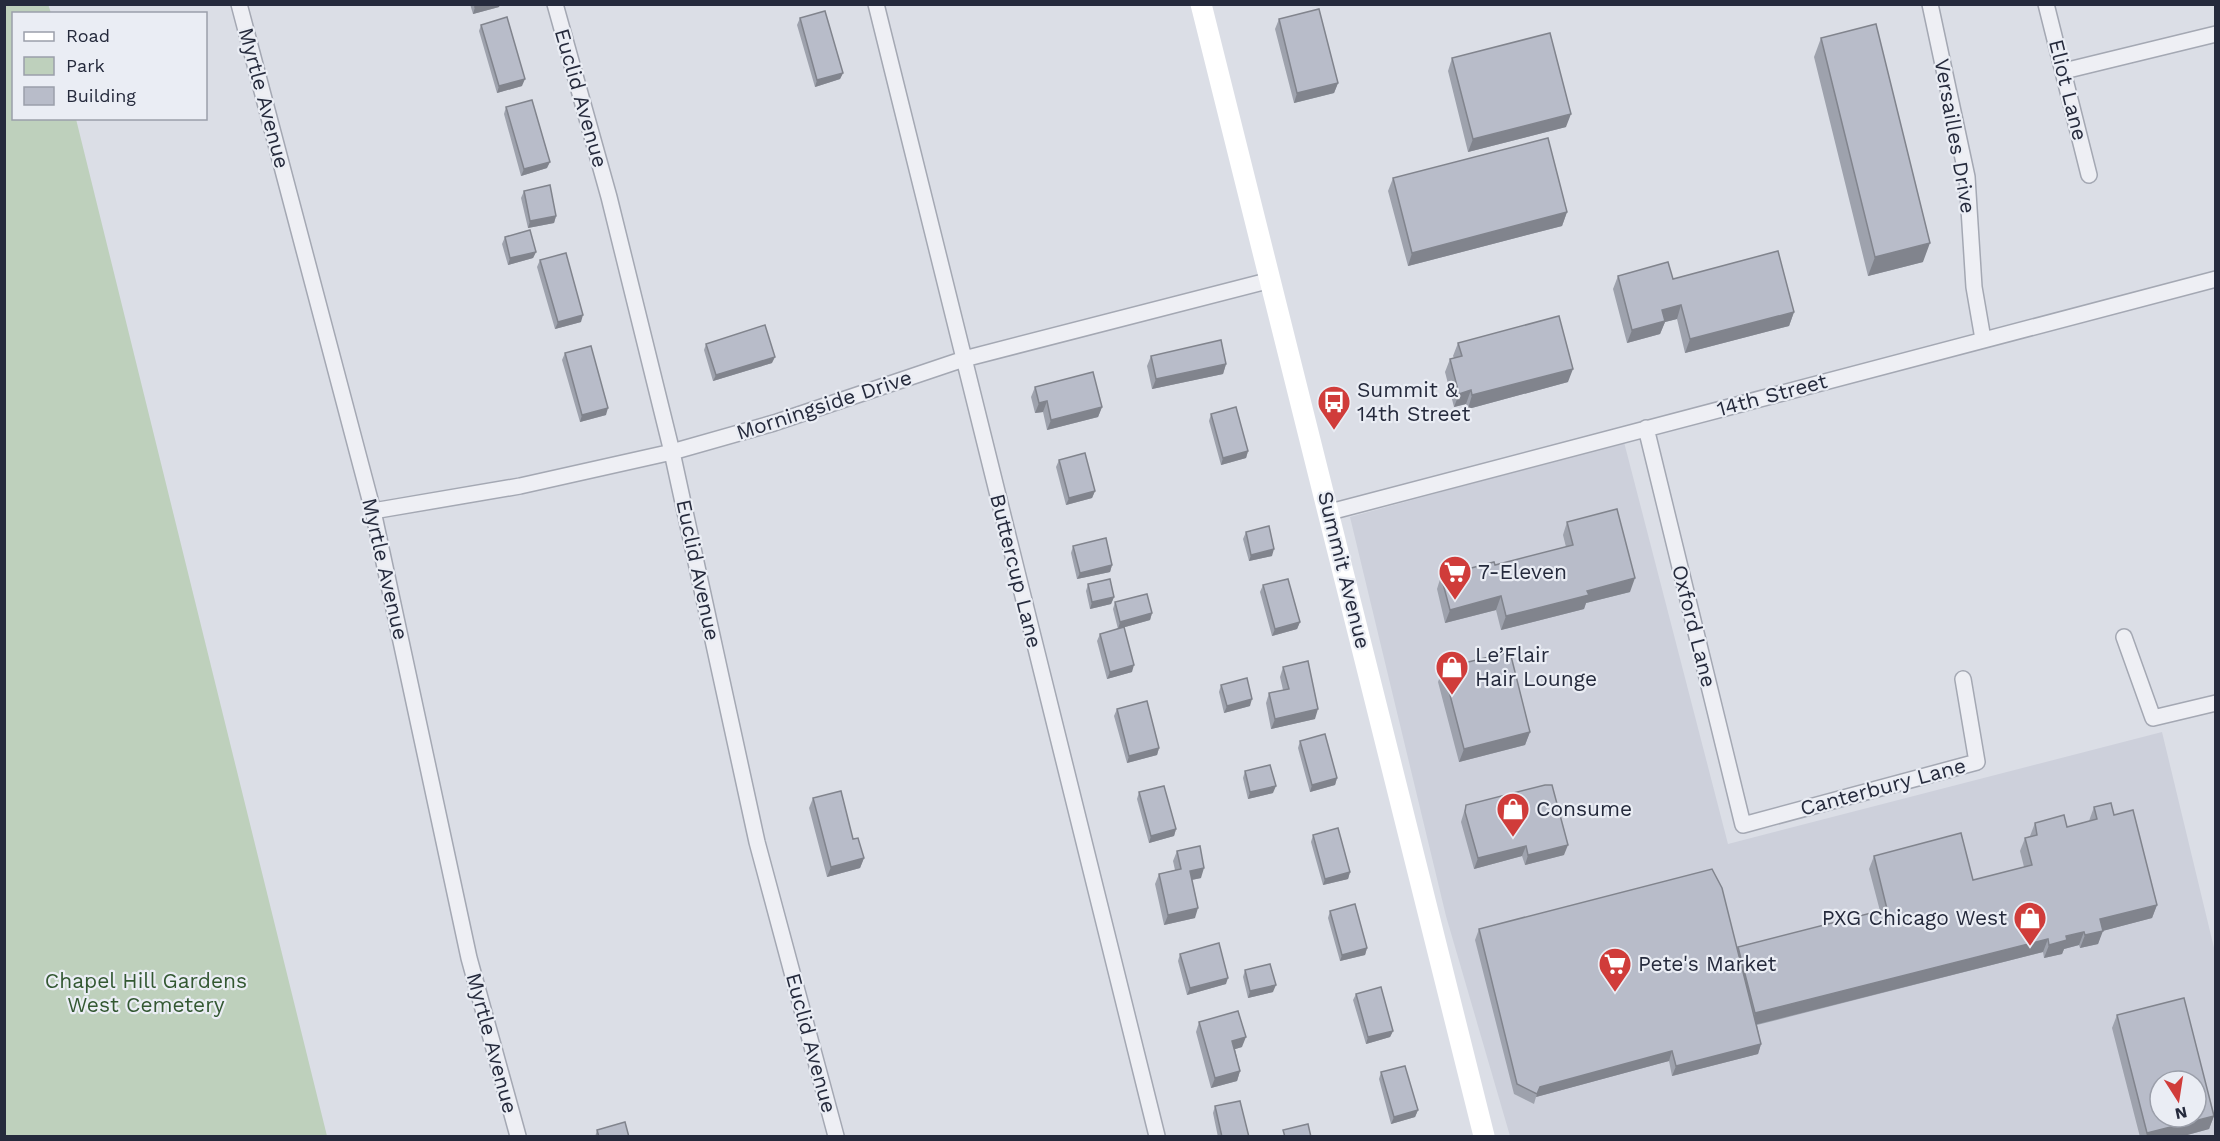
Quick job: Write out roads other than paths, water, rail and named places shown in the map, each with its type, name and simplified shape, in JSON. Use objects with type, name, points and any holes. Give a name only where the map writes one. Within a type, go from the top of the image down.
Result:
[{"type":"main road","name":"Summit Avenue","points":[[1201,4],[1330,512],[1484,1137]]},
{"type":"street","name":"Myrtle Avenue","points":[[239,4],[373,511],[469,958],[518,1137]]},
{"type":"street","name":"Euclid Avenue","points":[[555,4],[609,197],[672,452],[757,842],[836,1137]]},
{"type":"street","name":"Buttercup Lane","points":[[876,4],[1156,1137]]},
{"type":"street","name":"Versailles Drive","points":[[1930,4],[1967,177],[1974,286],[1983,339]]},
{"type":"street","name":"Eliot Lane","points":[[2046,4],[2089,175]]},
{"type":"street","points":[[2064,71],[2216,34]]},
{"type":"street","name":"14th Street","points":[[1330,512],[2216,279]]},
{"type":"street","name":"Morningside Drive","points":[[373,511],[520,486],[672,452],[774,423],[964,359],[1271,280]]},
{"type":"street","name":"Oxford Lane","points":[[1646,428],[1743,825]]},
{"type":"street","points":[[2124,637],[2153,718],[2216,703]]},
{"type":"street","name":"Canterbury Lane","points":[[1743,825],[1977,762],[1963,679]]},
{"type":"place","name":"Summit & 14th Street","points":[[1334,431]]},
{"type":"place","name":"7-Eleven","points":[[1455,601]]},
{"type":"place","name":"Le’Flair Hair Lounge","points":[[1452,696]]},
{"type":"place","name":"Consume","points":[[1513,838]]},
{"type":"place","name":"PXG Chicago West","points":[[2030,947]]},
{"type":"place","name":"Pete's Market","points":[[1615,993]]},
{"type":"park label","name":"Chapel Hill Gardens West Cemetery","points":[[146,993]]}]
